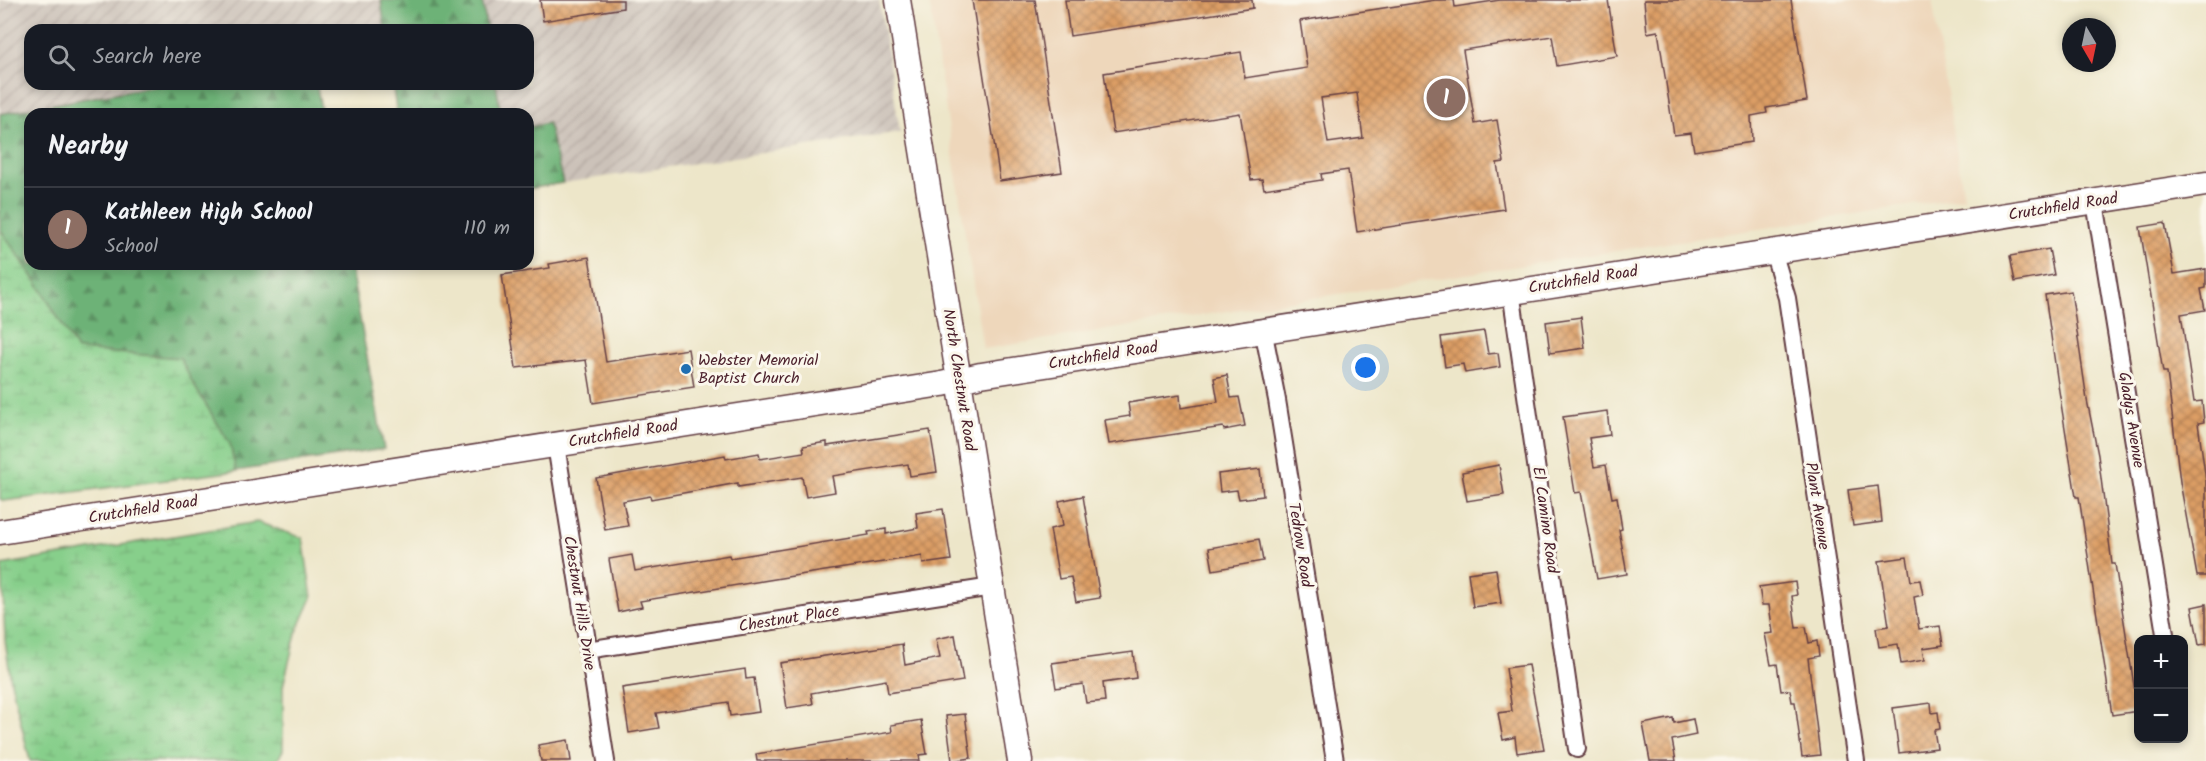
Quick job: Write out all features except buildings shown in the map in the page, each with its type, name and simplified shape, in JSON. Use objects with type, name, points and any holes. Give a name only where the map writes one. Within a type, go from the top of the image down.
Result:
[{"type":"street","name":"North Chestnut Road","points":[[898,0],[1020,761]]},
{"type":"street","name":"Crutchfield Road","points":[[0,532],[556,445],[1263,329],[2206,184]]},
{"type":"street","name":"Gladys Avenue","points":[[2095,202],[2165,635]]},
{"type":"street","name":"Plant Avenue","points":[[1773,251],[1787,298],[1856,761]]},
{"type":"street","name":"El Camino Road","points":[[1511,291],[1577,750]]},
{"type":"street","name":"Tedrow Road","points":[[1263,329],[1279,412],[1335,761]]},
{"type":"street","name":"Chestnut Hills Drive","points":[[556,445],[606,761]]},
{"type":"street","name":"Chestnut Place","points":[[587,650],[992,587]]},
{"type":"shaded area","points":[[0,0],[381,0],[384,24],[24,24],[24,90],[133,90],[0,114]]},
{"type":"shaded area","points":[[482,0],[879,0],[900,132],[563,183],[548,123],[534,126],[534,108],[500,108],[497,90],[534,90],[534,24],[486,24]]},
{"type":"shaded area","points":[[929,0],[1932,0],[1964,197],[983,349]]},
{"type":"green space","points":[[381,0],[482,0],[486,24],[384,24]]},
{"type":"green space","points":[[133,90],[318,90],[321,108],[33,108]]},
{"type":"green space","points":[[393,90],[497,90],[500,108],[396,108]]},
{"type":"green space","points":[[24,110],[24,264],[0,229],[0,114]]},
{"type":"green space","points":[[548,123],[563,183],[534,188],[534,126]]},
{"type":"green space","points":[[0,229],[24,264],[24,270],[28,270],[36,281],[77,350],[180,358],[193,384],[230,444],[236,471],[4,501],[0,499]]},
{"type":"green space","points":[[28,270],[351,270],[384,449],[236,471],[230,444],[193,384],[180,358],[77,350]]},
{"type":"green space","points":[[257,522],[303,538],[312,598],[296,634],[283,686],[283,750],[277,761],[30,761],[11,682],[5,640],[2,565]]},
{"type":"place","name":"Kathleen High School","points":[[1446,98]]},
{"type":"place","name":"Webster Memorial Baptist Church","points":[[686,369]]}]
